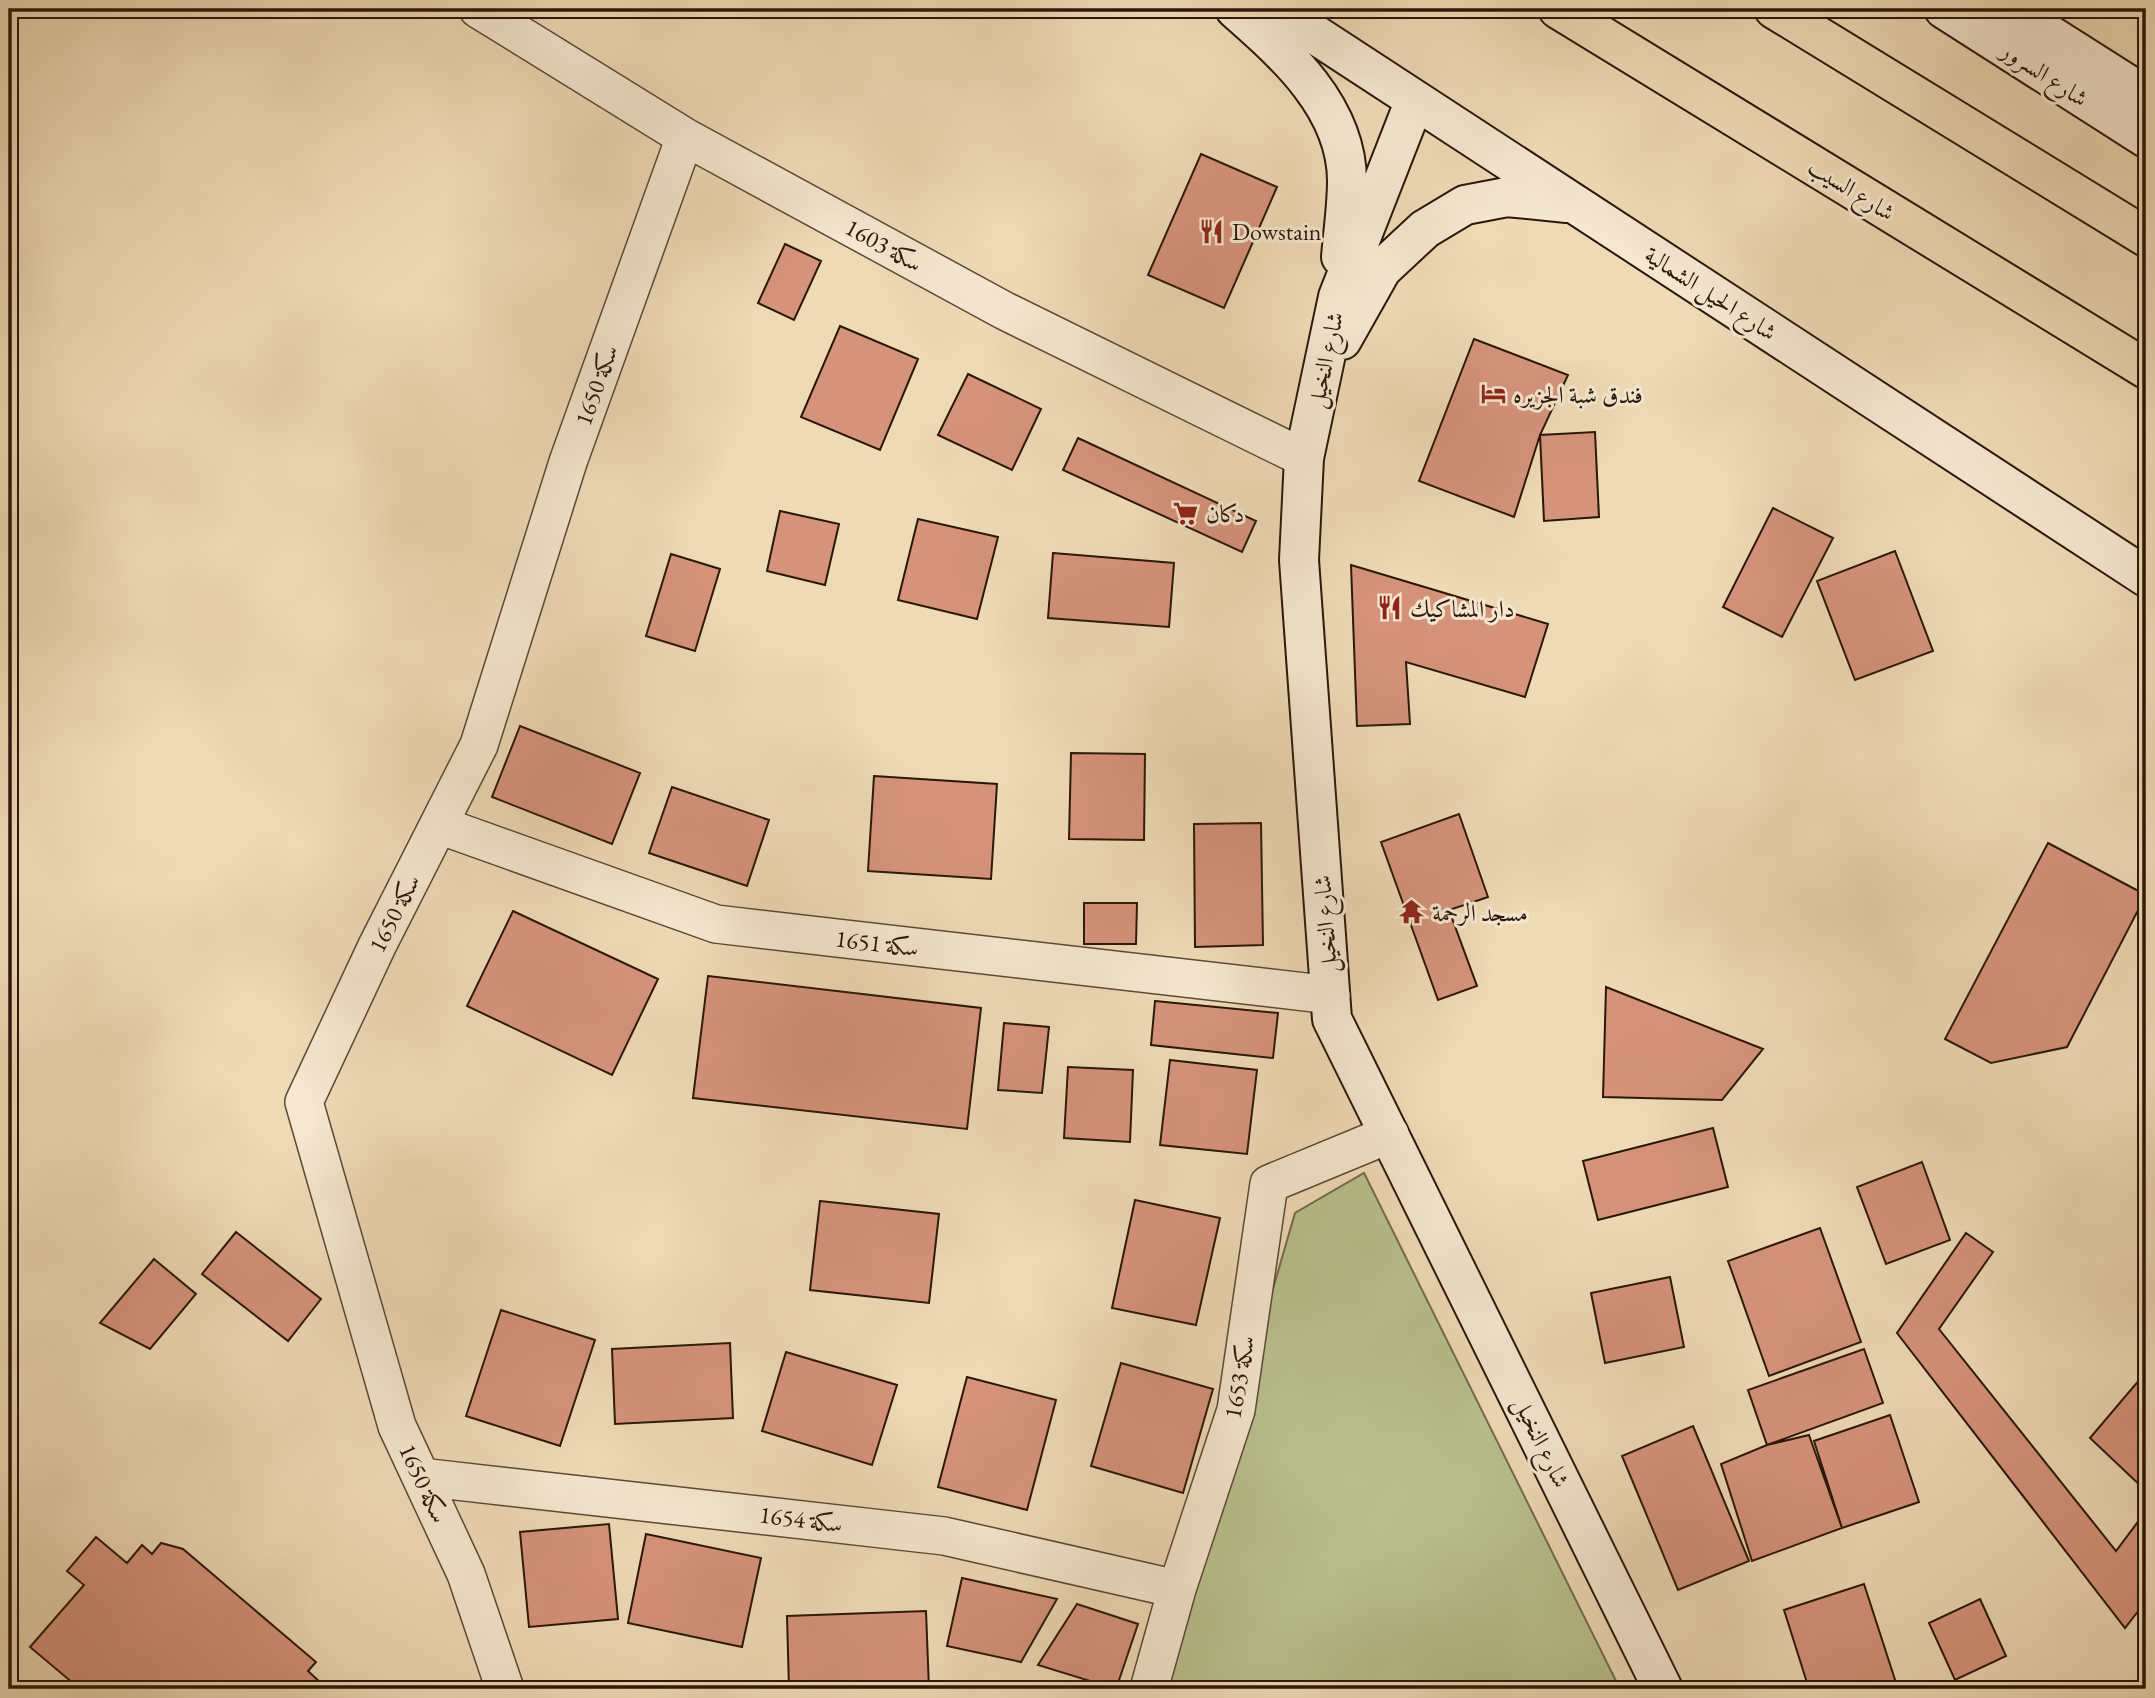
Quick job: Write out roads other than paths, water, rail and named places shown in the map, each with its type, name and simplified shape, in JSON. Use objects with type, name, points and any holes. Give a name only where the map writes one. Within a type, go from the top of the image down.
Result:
[{"type":"highway","name":"شارع السيب","points":[[1558,9],[2146,369]]},
{"type":"highway","points":[[1774,9],[2146,237]]},
{"type":"street","name":"سكة 1603","points":[[478,9],[685,137],[1005,311],[1304,458]]},
{"type":"street","points":[[1235,9],[1288,55],[1320,97],[1339,136],[1348,178],[1338,297]]},
{"type":"street","name":"شارع الحيل الشمالية","points":[[1276,9],[2146,577]]},
{"type":"street","name":"شارع السرور","points":[[1944,9],[2146,138]]},
{"type":"street","name":"شارع السرور","points":[[2008,9],[2143,92]]},
{"type":"street","name":"شارع النخيل","points":[[1416,100],[1338,297],[1304,458],[1299,560],[1332,1018],[1663,1689]]},
{"type":"street","name":"سكة 1650","points":[[505,1689],[466,1574],[397,1426],[304,1102],[377,946],[479,745],[568,462],[685,137]]},
{"type":"street","points":[[1320,378],[1382,269],[1425,229],[1465,205],[1507,197],[1575,204]]},
{"type":"street","name":"سكة 1651","points":[[439,825],[716,924],[1331,995]]},
{"type":"street","name":"سكة 1653","points":[[1149,1689],[1177,1589],[1236,1410],[1269,1184],[1390,1134]]},
{"type":"street","name":"سكة 1654","points":[[421,1477],[944,1536],[1177,1589]]},
{"type":"place","name":"Dowstain","points":[[1212,231]]},
{"type":"place","name":"فندق شبة الجزيره","points":[[1493,394]]},
{"type":"place","name":"دكان","points":[[1186,513]]},
{"type":"place","name":"دار المشاكيك","points":[[1390,608]]},
{"type":"place","name":"مسجد الرحمة","points":[[1412,912]]}]
